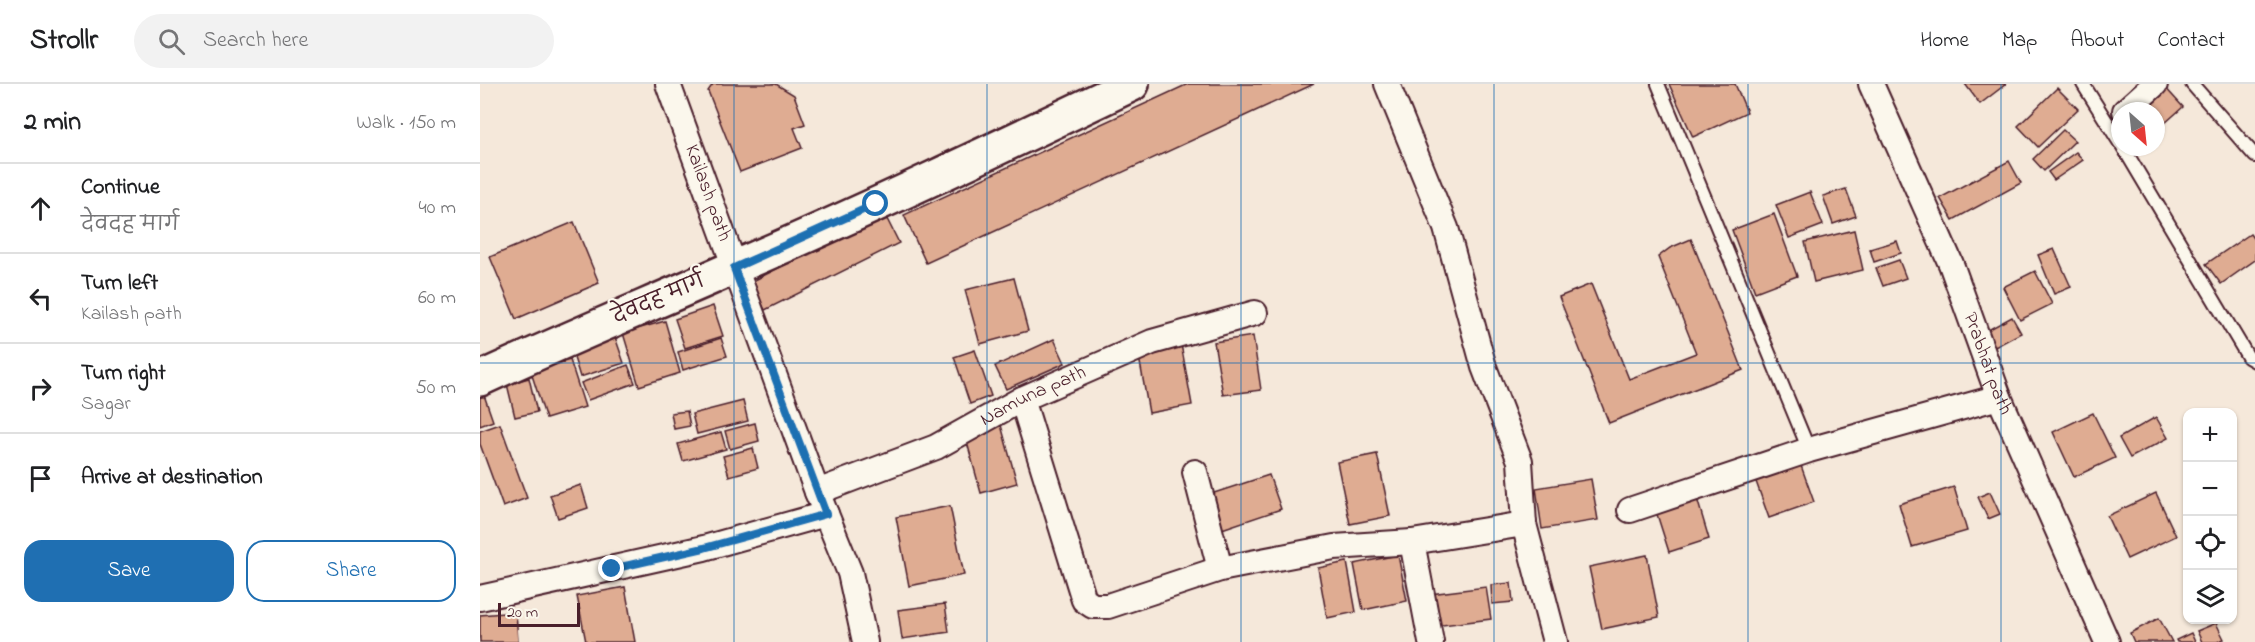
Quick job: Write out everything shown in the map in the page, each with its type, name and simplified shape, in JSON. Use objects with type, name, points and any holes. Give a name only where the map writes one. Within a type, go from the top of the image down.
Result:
[{"type":"main road","name":"देवदह मार्ग","points":[[480,379],[734,268],[977,158],[1132,84]]},
{"type":"street","name":"Kailash path","points":[[668,84],[734,268],[850,573],[865,642]]},
{"type":"street","points":[[1387,84],[1446,228],[1484,367],[1520,460],[1524,524],[1555,642]]},
{"type":"street","name":"Prabhat path","points":[[1871,84],[1951,264],[2000,397],[2107,642]]},
{"type":"street","points":[[2139,102],[2155,84]]},
{"type":"street","name":"Namuna path","points":[[480,598],[704,548],[822,503],[936,447],[1022,399],[1152,342],[1255,313]]},
{"type":"street","points":[[1630,510],[1809,450],[2000,397]]},
{"type":"street","points":[[1022,399],[1084,600],[1093,606],[1108,606],[1220,569],[1334,547],[1412,542],[1524,524]]},
{"type":"street","points":[[1195,472],[1220,569]]},
{"type":"street","points":[[1412,542],[1431,642]]},
{"type":"lane","points":[[1658,84],[1809,450]]},
{"type":"lane","points":[[2083,84],[2111,115]]},
{"type":"lane","points":[[2192,84],[2255,156]]},
{"type":"lane","points":[[2127,156],[2248,357],[2255,360]]},
{"type":"building","points":[[713,84],[776,84],[794,95],[805,124],[794,128],[802,148],[740,172],[708,91]]},
{"type":"building","points":[[1188,84],[1314,84],[926,263],[904,215]]},
{"type":"building","points":[[1669,84],[1735,84],[1747,112],[1693,137]]},
{"type":"building","points":[[1965,84],[2006,84],[1980,104]]},
{"type":"building","points":[[2162,84],[2183,107],[2165,123],[2165,102],[2139,102]]},
{"type":"building","points":[[2057,88],[2078,109],[2038,147],[2018,126]]},
{"type":"building","points":[[2063,130],[2075,141],[2044,171],[2033,159]]},
{"type":"building","points":[[2076,152],[2083,160],[2054,180],[2048,172]]},
{"type":"building","points":[[2009,161],[2021,183],[1953,220],[1940,198]]},
{"type":"building","points":[[1846,189],[1856,216],[1833,224],[1823,196]]},
{"type":"building","points":[[1810,192],[1823,225],[1789,238],[1776,205]]},
{"type":"building","points":[[1774,214],[1797,276],[1755,292],[1732,230]]},
{"type":"building","points":[[885,215],[899,243],[765,310],[751,282]]},
{"type":"building","points":[[574,222],[599,283],[516,319],[490,257]]},
{"type":"building","points":[[1854,230],[1863,270],[1814,282],[1805,242]]},
{"type":"building","points":[[2250,234],[2255,241],[2255,260],[2221,284],[2206,264]]},
{"type":"building","points":[[1691,239],[1743,370],[1609,423],[1559,297],[1591,284],[1629,379],[1696,353],[1658,257],[1670,248]]},
{"type":"building","points":[[1897,241],[1901,253],[1874,262],[1870,249]]},
{"type":"building","points":[[2054,249],[2071,287],[2054,294],[2038,255]]},
{"type":"building","points":[[1899,260],[1906,278],[1883,286],[1876,268]]},
{"type":"building","points":[[2035,271],[2052,304],[2020,320],[2003,287]]},
{"type":"building","points":[[1014,278],[1028,331],[980,344],[965,290]]},
{"type":"building","points":[[713,306],[723,336],[685,348],[675,319]]},
{"type":"building","points":[[2012,317],[2021,333],[1995,347],[1986,331]]},
{"type":"building","points":[[665,321],[680,373],[639,386],[623,333]]},
{"type":"building","points":[[614,334],[624,363],[580,377],[571,348]]},
{"type":"building","points":[[1253,336],[1261,390],[1223,395],[1214,342]]},
{"type":"building","points":[[721,338],[727,356],[683,370],[678,352]]},
{"type":"building","points":[[1054,339],[1065,363],[1006,389],[995,366]]},
{"type":"building","points":[[1181,344],[1192,405],[1149,413],[1138,351]]},
{"type":"building","points":[[975,350],[991,396],[970,404],[954,357]]},
{"type":"building","points":[[570,360],[585,407],[546,419],[531,372]]},
{"type":"building","points":[[628,365],[635,383],[588,400],[581,383]]},
{"type":"building","points":[[529,378],[537,412],[515,417],[507,384]]},
{"type":"building","points":[[484,395],[493,421],[480,426],[480,396]]},
{"type":"building","points":[[743,401],[748,421],[697,434],[692,414]]},
{"type":"building","points":[[687,411],[690,426],[674,429],[671,413]]},
{"type":"building","points":[[2093,413],[2115,458],[2074,477],[2053,432]]},
{"type":"building","points":[[2156,417],[2168,438],[2130,458],[2119,438]]},
{"type":"building","points":[[755,423],[759,441],[730,449],[725,431]]},
{"type":"building","points":[[500,424],[527,498],[503,507],[480,444],[480,431]]},
{"type":"building","points":[[1001,425],[1017,483],[981,493],[965,435]]},
{"type":"building","points":[[721,432],[726,449],[683,461],[678,444]]},
{"type":"building","points":[[753,448],[758,468],[729,476],[723,456]]},
{"type":"building","points":[[1377,454],[1390,516],[1350,524],[1337,462]]},
{"type":"building","points":[[1799,460],[1814,502],[1769,518],[1754,476]]},
{"type":"building","points":[[1269,475],[1281,509],[1222,529],[1211,494]]},
{"type":"building","points":[[1591,479],[1598,520],[1542,529],[1536,488]]},
{"type":"building","points":[[581,485],[588,508],[558,518],[550,495]]},
{"type":"building","points":[[1954,487],[1967,531],[1912,547],[1899,504]]},
{"type":"building","points":[[1990,492],[2000,514],[1988,519],[1978,497]]},
{"type":"building","points":[[2156,493],[2176,536],[2127,559],[2107,516]]},
{"type":"building","points":[[1696,495],[1709,539],[1669,552],[1655,508]]},
{"type":"building","points":[[950,506],[964,575],[909,586],[896,517]]},
{"type":"building","points":[[1398,555],[1407,601],[1363,610],[1354,564]]},
{"type":"building","points":[[1647,555],[1659,617],[1602,629],[1589,567]]},
{"type":"building","points":[[1347,562],[1356,612],[1327,618],[1318,568]]},
{"type":"building","points":[[1511,583],[1513,602],[1492,604],[1491,585]]},
{"type":"building","points":[[625,587],[635,642],[586,642],[577,596]]},
{"type":"building","points":[[1486,587],[1491,619],[1434,626],[1430,594]]},
{"type":"building","points":[[945,604],[949,632],[902,639],[898,610]]},
{"type":"building","points":[[516,612],[518,642],[480,642],[480,615]]},
{"type":"building","points":[[2159,618],[2172,642],[2134,642],[2130,633]]},
{"type":"building","points":[[2216,624],[2224,639],[2217,642],[2202,642],[2197,631]]},
{"type":"building","points":[[2191,633],[2195,642],[2177,642],[2176,640]]},
{"type":"route","points":[[612,569],[704,548],[826,514],[734,268],[876,204]]}]
